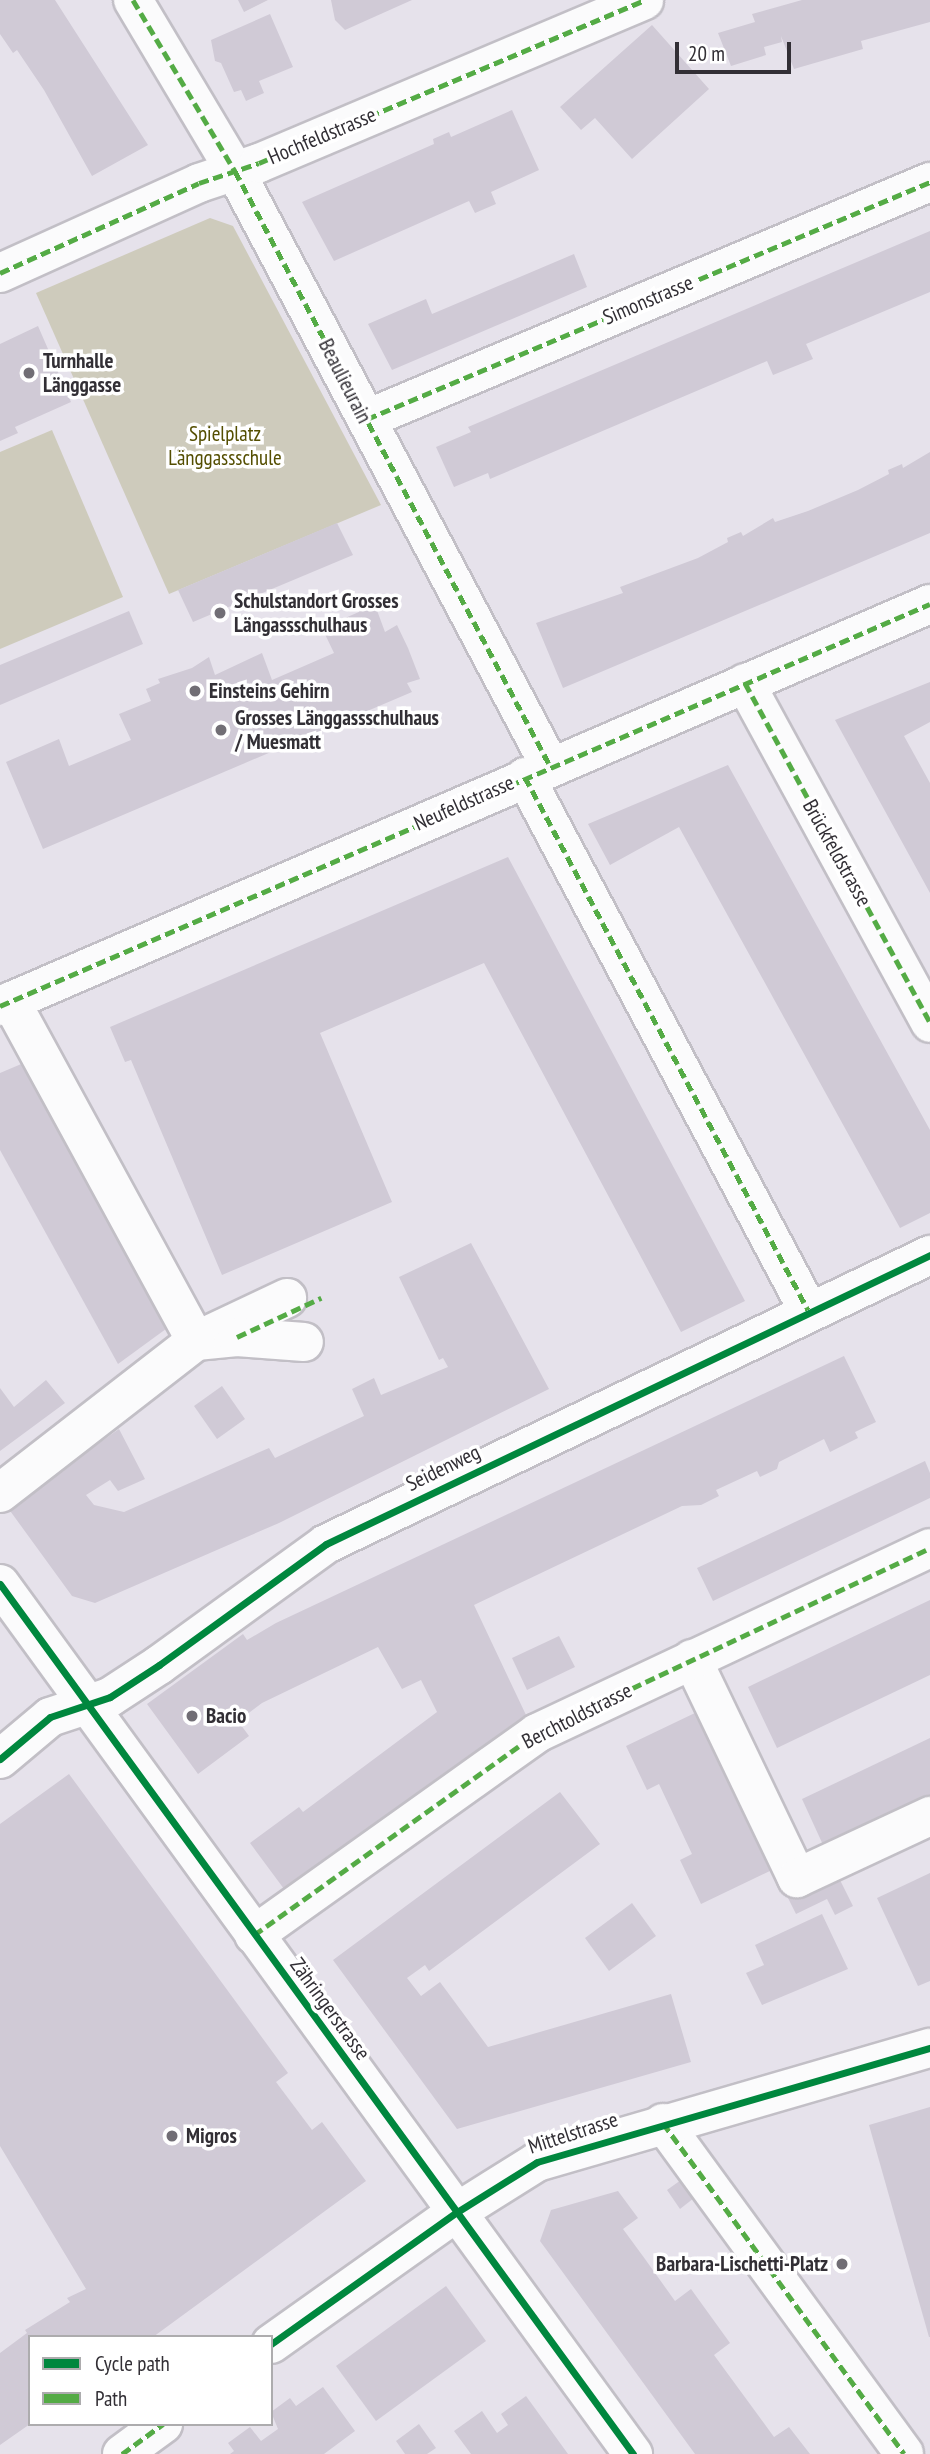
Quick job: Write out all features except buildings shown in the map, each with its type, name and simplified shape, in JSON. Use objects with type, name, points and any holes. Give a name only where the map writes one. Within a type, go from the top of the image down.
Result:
[{"type":"street","name":"Beaulieurain","points":[[133,0],[235,171],[367,419],[538,771],[808,1310]]},
{"type":"street","name":"Hochfeldstrasse","points":[[0,273],[235,171],[644,0]]},
{"type":"street","name":"Simonstrasse","points":[[367,419],[930,182]]},
{"type":"street","name":"Neufeldstrasse","points":[[5,1004],[538,771],[930,604]]},
{"type":"street","name":"Brückfeldstrasse","points":[[745,683],[930,1023]]},
{"type":"street","points":[[5,1004],[196,1341]]},
{"type":"street","name":"Seidenweg","points":[[0,1759],[50,1717],[110,1697],[159,1665],[327,1544],[808,1310],[930,1255]]},
{"type":"street","points":[[0,1493],[196,1341],[287,1298]]},
{"type":"street","points":[[196,1341],[237,1337],[304,1342]]},
{"type":"street","name":"Berchtoldstrasse","points":[[254,1935],[537,1733],[930,1548]]},
{"type":"street","name":"Zähringerstrasse","points":[[0,1584],[634,2454]]},
{"type":"street","points":[[692,1659],[797,1878],[930,1816]]},
{"type":"street","name":"Mittelstrasse","points":[[273,2343],[457,2211],[537,2162],[663,2123],[930,2048]]},
{"type":"street","points":[[663,2123],[904,2454]]},
{"type":"street","points":[[122,2454],[160,2426]]},
{"type":"green space","name":"Spielplatz Länggassschule","points":[[210,218],[233,226],[381,505],[169,594],[36,293]]},
{"type":"green space","points":[[52,430],[123,597],[0,649],[0,452]]},
{"type":"marked path","points":[[133,0],[235,171],[550,766]]},
{"type":"marked path","points":[[0,273],[199,183],[259,163],[644,0]]},
{"type":"marked path","points":[[367,419],[930,182]]},
{"type":"marked path","points":[[0,1006],[930,604]]},
{"type":"marked path","points":[[745,683],[930,1023]]},
{"type":"marked path","points":[[525,777],[808,1310]]},
{"type":"marked path","points":[[237,1337],[321,1298]]},
{"type":"marked path","points":[[254,1935],[537,1733],[930,1548]]},
{"type":"marked path","points":[[663,2123],[904,2454]]},
{"type":"marked path","points":[[122,2454],[160,2426]]},
{"type":"cycle path","points":[[0,1759],[50,1717],[110,1697],[159,1665],[326,1544],[930,1255]]},
{"type":"cycle path","points":[[0,1584],[633,2454]]},
{"type":"cycle path","points":[[273,2343],[457,2212],[537,2162],[930,2048]]},
{"type":"place","name":"Turnhalle Länggasse","points":[[29,373]]},
{"type":"place","name":"Schulstandort Grosses Längassschulhaus","points":[[220,613]]},
{"type":"place","name":"Einsteins Gehirn","points":[[195,691]]},
{"type":"place","name":"Grosses Länggassschulhaus / Muesmatt","points":[[221,730]]},
{"type":"place","name":"Bacio","points":[[192,1716]]},
{"type":"place","name":"Migros","points":[[172,2136]]},
{"type":"place","name":"Barbara-Lischetti-Platz","points":[[842,2264]]}]
